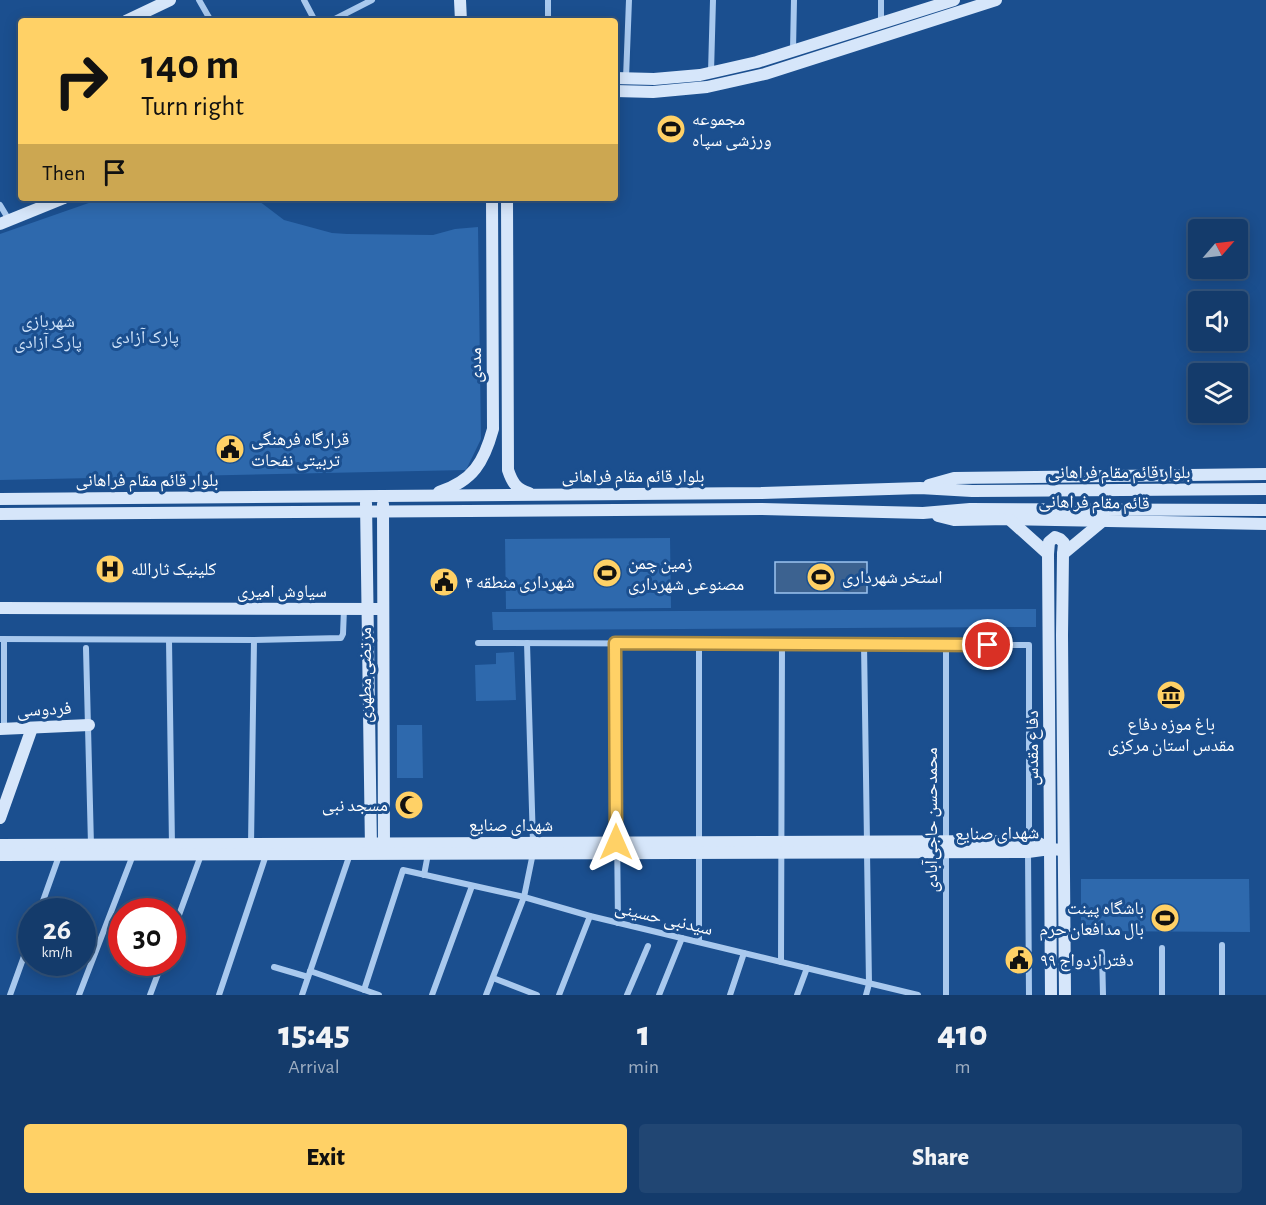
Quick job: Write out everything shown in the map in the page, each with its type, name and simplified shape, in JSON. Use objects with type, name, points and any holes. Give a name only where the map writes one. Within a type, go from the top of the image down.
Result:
[{"type":"street","points":[[130,18],[150,4],[170,0]]},
{"type":"street","points":[[199,0],[208,18]]},
{"type":"street","points":[[304,0],[313,18]]},
{"type":"street","points":[[338,18],[372,0]]},
{"type":"street","points":[[460,0],[461,18]]},
{"type":"street","points":[[548,0],[548,18]]},
{"type":"street","points":[[629,0],[620,78],[654,79],[711,72],[757,62],[954,0]]},
{"type":"street","points":[[711,72],[713,0]]},
{"type":"street","points":[[793,51],[794,0]]},
{"type":"street","points":[[881,0],[881,23]]},
{"type":"street","points":[[618,91],[653,92],[707,87],[765,74],[996,0]]},
{"type":"street","points":[[0,205],[4,222],[55,201]]},
{"type":"street","name":"مددی","points":[[426,496],[456,486],[473,473],[487,452],[493,429],[492,201]]},
{"type":"street","name":"مددی","points":[[507,201],[508,470],[512,482],[519,490],[536,495]]},
{"type":"street","points":[[487,452],[495,454],[508,445]]},
{"type":"street","name":"قائم مقام فراهانی","points":[[920,488],[954,478],[1266,474]]},
{"type":"street","name":"بلوار قائم مقام فراهانی","points":[[0,499],[760,493],[920,488],[972,491],[1266,489]]},
{"type":"street","name":"مرتضی مطهری","points":[[366,496],[377,849]]},
{"type":"street","name":"مرتضی مطهری","points":[[377,849],[383,609],[383,496]]},
{"type":"street","name":"بلوار قائم مقام فراهانی","points":[[0,514],[761,509],[922,513],[970,510],[1266,510]]},
{"type":"street","name":"قائم مقام فراهانی","points":[[922,513],[954,520],[1104,520],[1266,524]]},
{"type":"street","points":[[1009,519],[1048,554]]},
{"type":"street","points":[[1063,554],[1104,520]]},
{"type":"street","points":[[1048,554],[1049,542],[1055,537],[1060,538],[1064,543],[1063,554]]},
{"type":"street","name":"دفاع مقدس","points":[[1048,554],[1057,850],[1065,995]]},
{"type":"street","name":"دفاع مقدس","points":[[1051,995],[1057,850],[1063,554]]},
{"type":"street","name":"سیاوش امیری","points":[[0,608],[383,609]]},
{"type":"street","points":[[2,729],[2,639],[341,638],[344,609]]},
{"type":"street","points":[[168,640],[172,849]]},
{"type":"street","points":[[251,849],[254,640]]},
{"type":"street","points":[[478,643],[1029,645],[1029,995]]},
{"type":"street","points":[[486,995],[524,897],[533,848],[527,643]]},
{"type":"street","points":[[615,643],[618,923]]},
{"type":"street","points":[[699,644],[699,942]]},
{"type":"street","points":[[781,962],[782,644]]},
{"type":"street","points":[[864,644],[870,984],[866,995]]},
{"type":"street","name":"محمدحسن حاجی‌آبادی","points":[[946,645],[946,995]]},
{"type":"street","points":[[86,648],[91,850]]},
{"type":"street","name":"فردوسی","points":[[2,729],[89,725]]},
{"type":"street","points":[[0,818],[32,728]]},
{"type":"street","name":"شهدای صنایع","points":[[0,844],[15,850],[59,855],[91,850],[133,855],[172,849],[201,855],[251,849],[267,854],[350,854],[377,849],[429,854],[533,848]]},
{"type":"street","name":"شهدای صنایع","points":[[0,855],[15,850],[172,849],[946,846],[1028,847],[1057,850]]},
{"type":"street","points":[[219,995],[267,854]]},
{"type":"street","points":[[302,995],[350,854]]},
{"type":"street","points":[[424,875],[429,854]]},
{"type":"street","points":[[44,898],[59,855]]},
{"type":"street","points":[[79,995],[133,855]]},
{"type":"street","points":[[185,898],[201,855]]},
{"type":"street","name":"سیدنبی حسینی","points":[[364,990],[403,870],[524,897],[618,923],[918,995]]},
{"type":"street","points":[[432,995],[472,886]]},
{"type":"street","points":[[559,995],[590,916]]},
{"type":"street","points":[[659,995],[682,938]]},
{"type":"street","points":[[1222,945],[1222,995]]},
{"type":"street","points":[[627,995],[648,946]]},
{"type":"street","points":[[1162,948],[1162,995]]},
{"type":"street","points":[[1102,952],[1103,995]]},
{"type":"street","points":[[730,995],[744,953]]},
{"type":"street","points":[[274,967],[309,974],[379,995]]},
{"type":"street","points":[[797,995],[807,968]]},
{"type":"street","points":[[10,995],[18,973]]},
{"type":"street","points":[[150,995],[157,976]]},
{"type":"street","points":[[493,978],[537,995]]},
{"type":"green space","name":"پارک آزادی","points":[[94,201],[259,201],[284,220],[332,233],[433,235],[455,229],[478,227],[481,439],[466,470],[0,480],[0,234]]},
{"type":"green space","name":"زمین چمن مصنوعی شهرداری","points":[[670,538],[671,608],[506,609],[505,539]]},
{"type":"green space","points":[[1036,609],[1036,627],[493,630],[492,612]]},
{"type":"green space","points":[[514,652],[516,700],[476,701],[475,665],[496,664],[496,653]]},
{"type":"green space","points":[[397,725],[422,725],[423,778],[397,778]]},
{"type":"green space","name":"باشگاه پینت بال مدافعان حرم","points":[[1081,879],[1249,879],[1250,932],[1081,931]]},
{"type":"shaded area","name":"استخر شهرداری","points":[[775,562],[867,562],[867,593],[775,593]]},
{"type":"place","name":"مجموعه ورزشی سپاه","points":[[671,129]]},
{"type":"place","name":"قرارگاه فرهنگی تربیتی نفحات","points":[[230,449]]},
{"type":"place","name":"کلینیک ثارالله","points":[[110,569]]},
{"type":"place","name":"زمین چمن مصنوعی شهرداری","points":[[607,573]]},
{"type":"place","name":"استخر شهرداری","points":[[821,577]]},
{"type":"place","name":"شهرداری منطقه ۴","points":[[444,582]]},
{"type":"place","name":"باغ موزه دفاع مقدس استان مرکزی","points":[[1171,695]]},
{"type":"place","name":"مسجد نبی","points":[[409,805]]},
{"type":"place","name":"باشگاه پینت بال مدافعان حرم","points":[[1165,918]]},
{"type":"place","name":"دفتر ازدواج ۹۹","points":[[1019,960]]},
{"type":"route","points":[[616,842],[615,643],[988,645]]},
{"type":"park label","name":"شهربازی پارک آزادی","points":[[48,331]]}]
